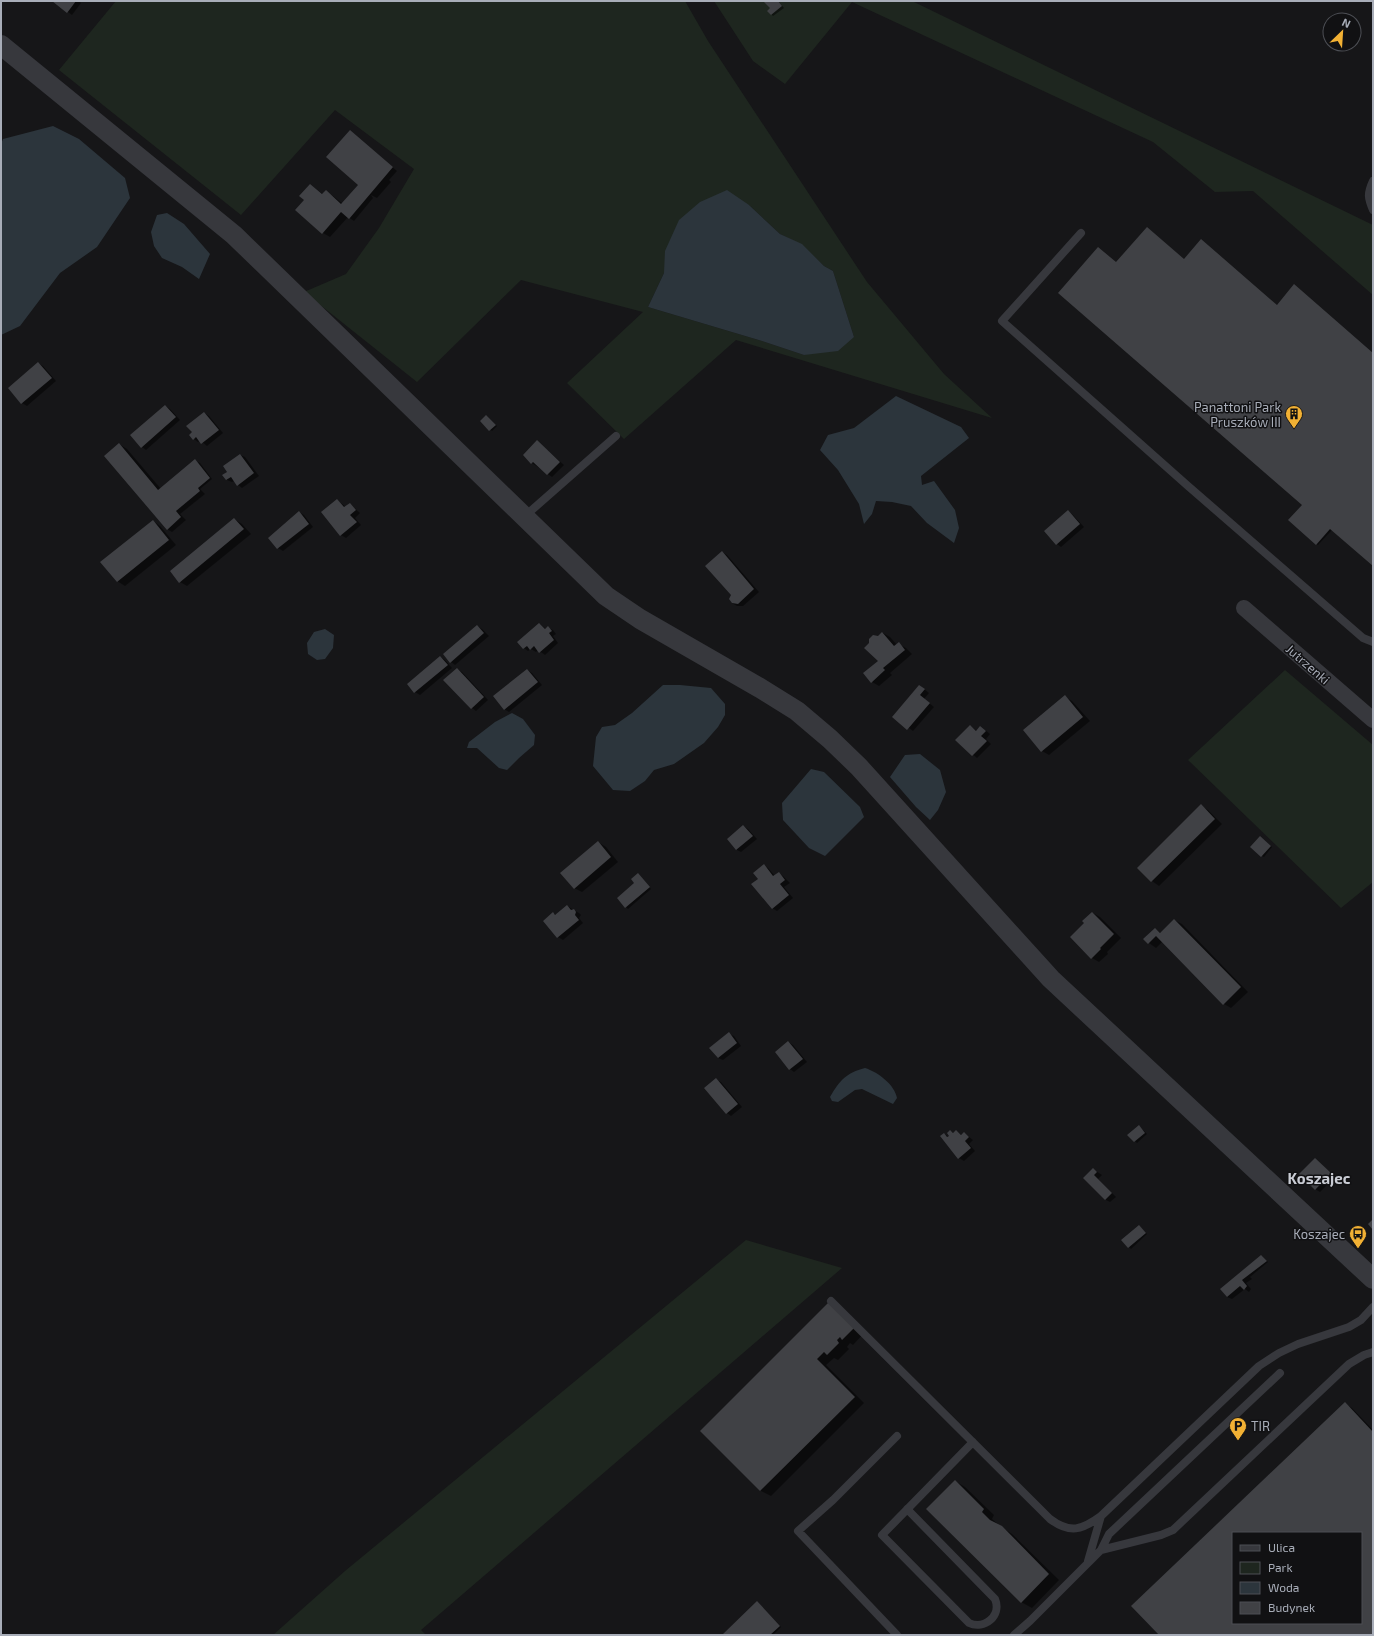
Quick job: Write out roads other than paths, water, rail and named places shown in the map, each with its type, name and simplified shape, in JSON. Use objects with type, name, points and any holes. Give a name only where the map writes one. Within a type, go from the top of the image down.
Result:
[{"type":"street","points":[[1,45],[234,235],[606,596],[640,619],[798,711],[830,739],[864,773],[1051,980],[1373,1279]]},
{"type":"street","name":"Jutrzenki","points":[[1244,608],[1373,720]]},
{"type":"lane","points":[[1373,181],[1368,191],[1373,210]]},
{"type":"lane","points":[[1081,233],[1002,320],[1188,486],[1334,613],[1363,638],[1373,642]]},
{"type":"lane","points":[[525,516],[616,436]]},
{"type":"lane","points":[[831,1301],[1050,1519],[1059,1526],[1068,1529],[1079,1528],[1090,1524],[1101,1516],[1259,1366],[1279,1353],[1298,1344],[1349,1327],[1361,1320],[1373,1308]]},
{"type":"lane","points":[[1101,1550],[1161,1535],[1173,1530],[1349,1364],[1364,1355],[1373,1352]]},
{"type":"lane","points":[[1014,1635],[1101,1550],[1109,1534],[1280,1373]]},
{"type":"lane","points":[[897,1436],[798,1531],[898,1635]]},
{"type":"lane","points":[[907,1509],[996,1599],[998,1606],[995,1615],[985,1624],[976,1626],[969,1623],[882,1535],[907,1509],[973,1442]]},
{"type":"lane","points":[[1088,1563],[1101,1516]]},
{"type":"water","points":[[53,126],[79,139],[125,178],[130,198],[97,247],[60,273],[20,326],[1,335],[1,144],[3,139]]},
{"type":"water","points":[[727,190],[749,205],[780,234],[802,244],[824,266],[833,271],[854,337],[838,351],[804,355],[648,307],[664,273],[665,251],[679,220],[700,202]]},
{"type":"water","points":[[167,213],[184,224],[210,254],[199,279],[182,267],[162,258],[154,246],[151,232],[157,215]]},
{"type":"water","points":[[896,396],[961,427],[969,438],[921,476],[922,485],[934,481],[955,510],[959,528],[954,543],[927,523],[911,506],[892,502],[876,501],[872,514],[864,524],[859,504],[838,470],[820,450],[828,435],[854,428]]},
{"type":"water","points":[[325,629],[334,635],[333,648],[325,659],[317,660],[308,654],[307,643],[314,632]]},
{"type":"water","points":[[663,685],[711,688],[725,704],[725,715],[718,727],[704,743],[674,764],[654,770],[645,781],[630,791],[613,790],[593,766],[596,737],[602,727],[615,725],[632,713]]},
{"type":"water","points":[[512,713],[523,719],[535,735],[534,745],[507,770],[499,768],[477,748],[467,748],[469,742],[495,722]]},
{"type":"water","points":[[920,754],[940,770],[946,792],[938,810],[930,820],[916,807],[890,777],[905,755]]},
{"type":"water","points":[[811,769],[824,772],[860,807],[864,817],[825,856],[809,848],[783,820],[782,803]]},
{"type":"water","points":[[865,1068],[880,1076],[893,1088],[897,1098],[893,1104],[862,1089],[855,1090],[838,1102],[832,1101],[830,1097],[844,1078],[853,1072]]},
{"type":"place","name":"Panattoni Park Pruszków III","points":[[1294,429]]},
{"type":"place","name":"Koszajec","points":[[1358,1249]]},
{"type":"place","name":"TIR","points":[[1238,1441]]},
{"type":"district","name":"Koszajec","points":[[1319,1178]]}]
